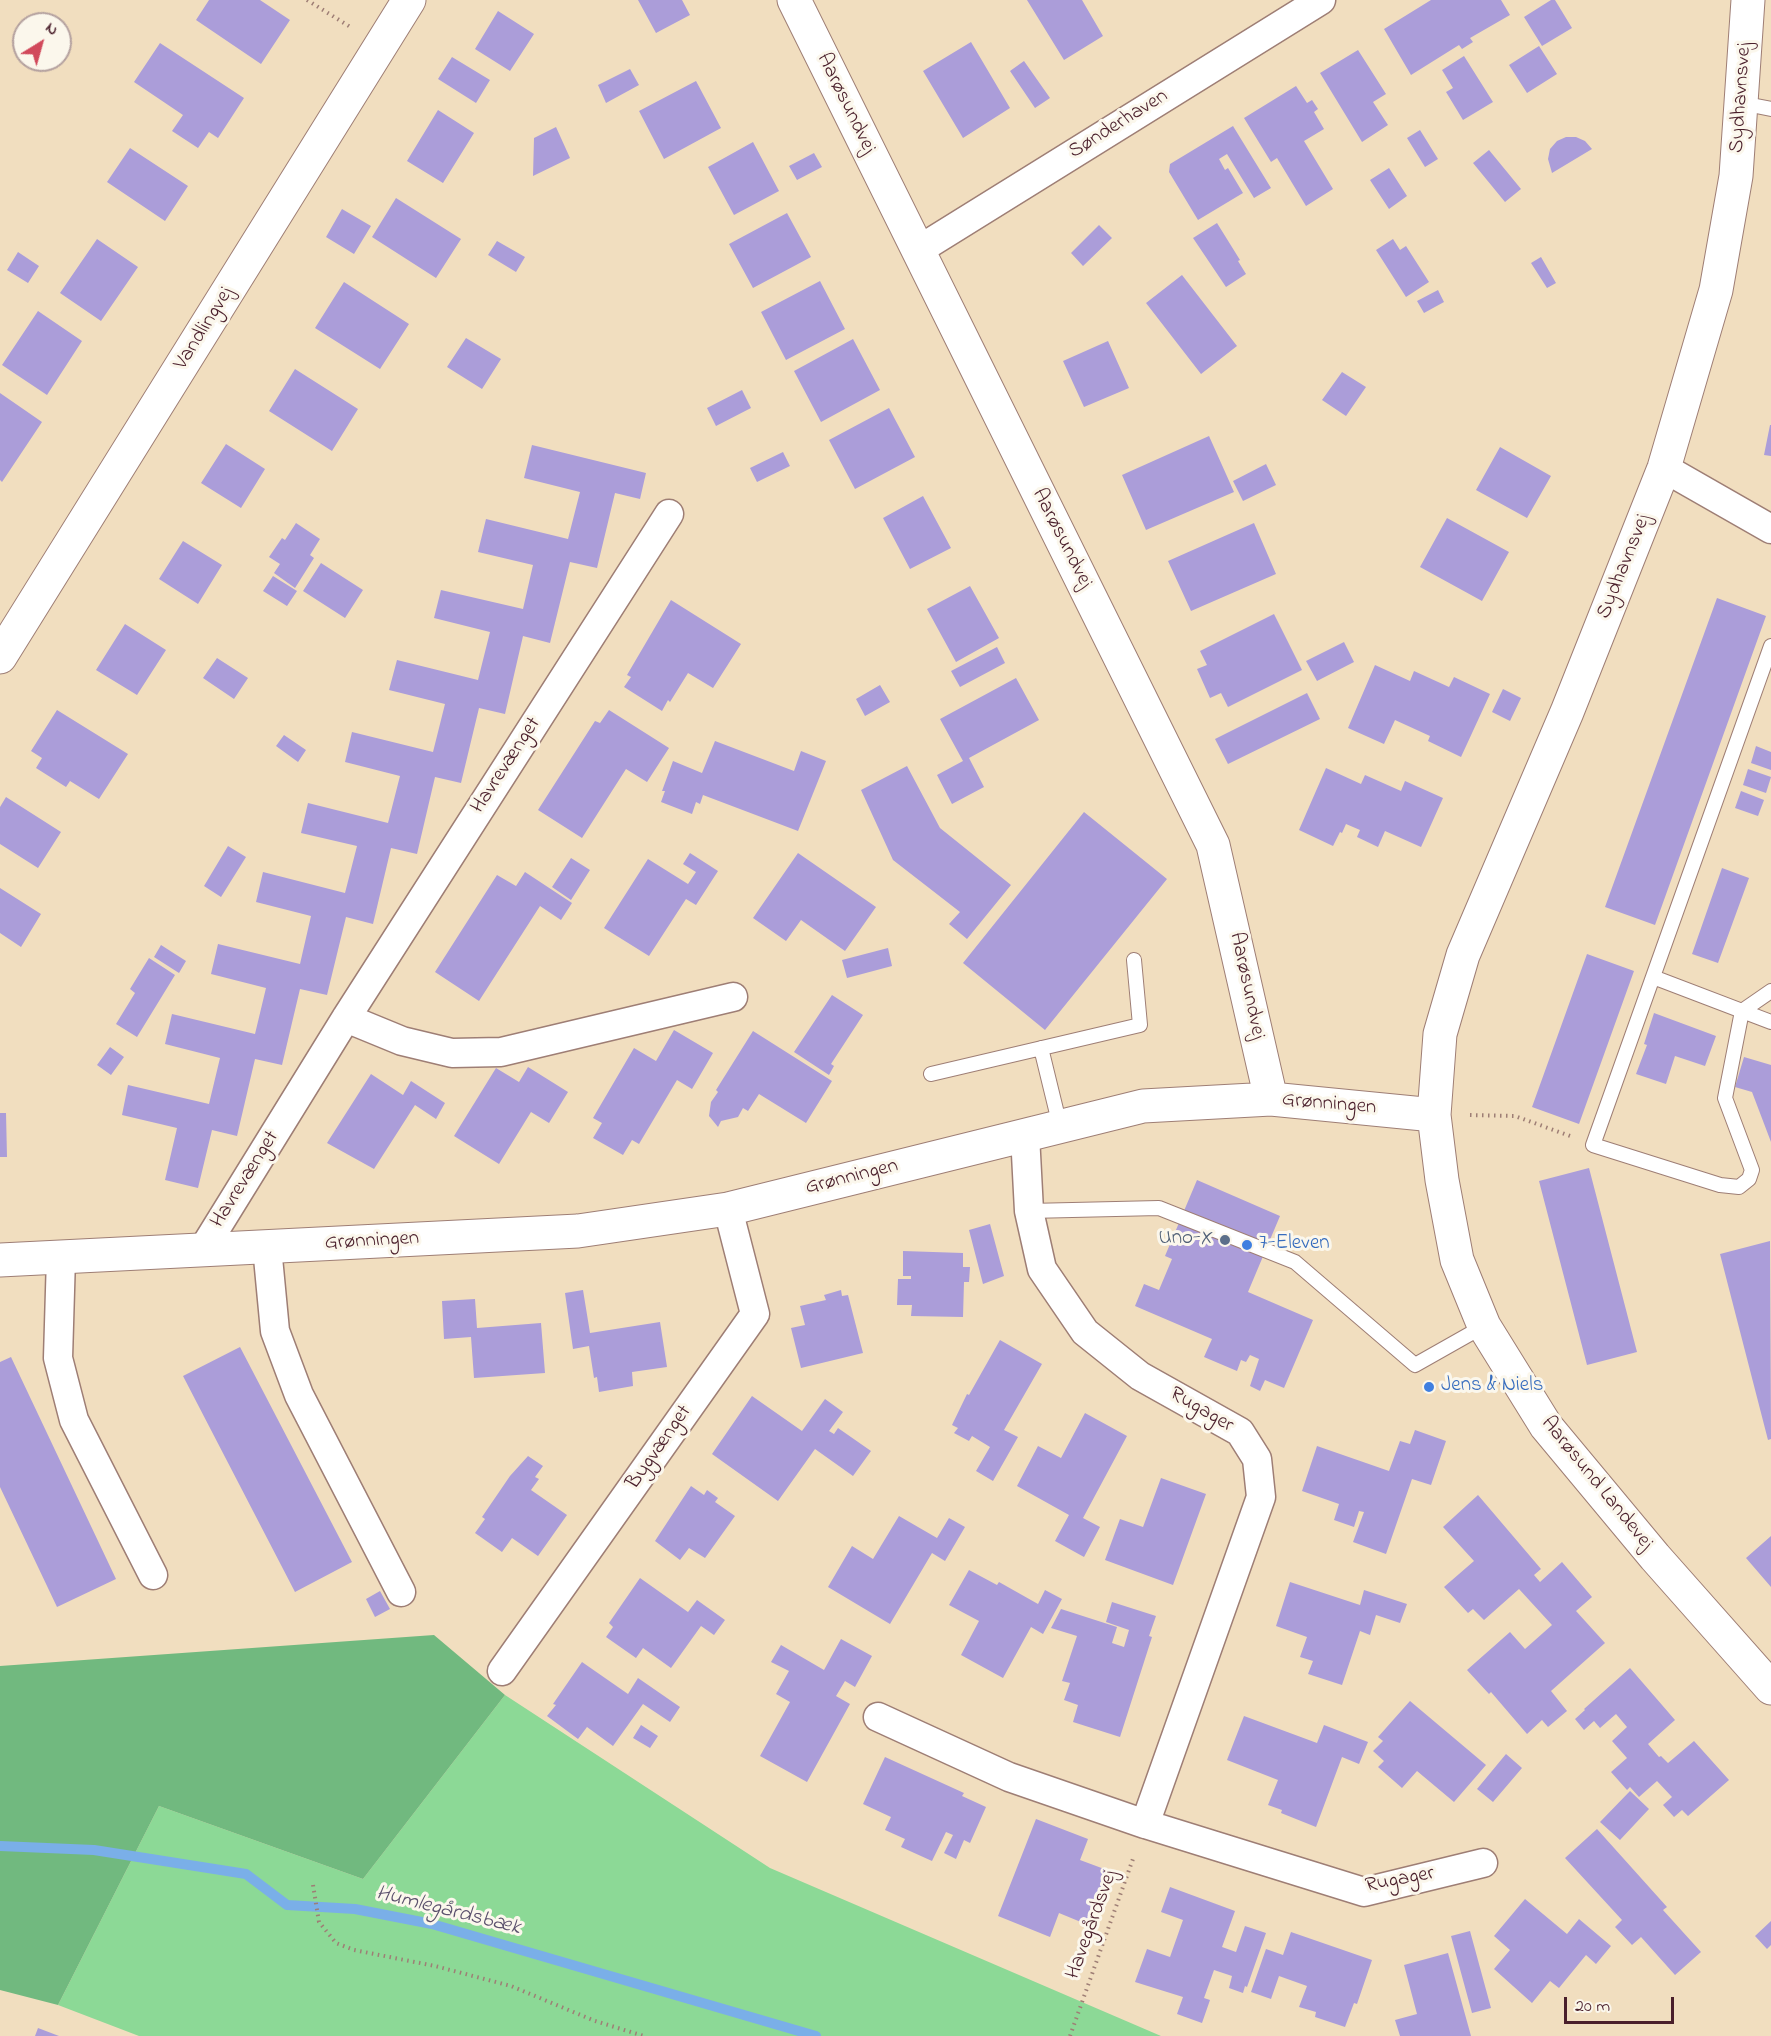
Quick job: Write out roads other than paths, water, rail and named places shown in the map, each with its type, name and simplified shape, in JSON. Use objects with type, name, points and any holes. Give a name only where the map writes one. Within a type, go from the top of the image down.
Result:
[{"type":"street","name":"Vandlingvej","points":[[0,657],[409,0]]},
{"type":"street","name":"Aarøsundvej","points":[[794,0],[1214,845],[1271,1099]]},
{"type":"street","name":"Sønderhaven","points":[[917,250],[1321,0]]},
{"type":"street","name":"Sydhavnsvej","points":[[1434,1114],[1440,1034],[1463,955],[1567,712],[1664,468],[1716,290],[1736,176],[1756,106],[1748,0]]},
{"type":"street","points":[[1664,468],[1771,529]]},
{"type":"street","name":"Havrevænget","points":[[202,1251],[345,1018],[669,514]]},
{"type":"street","points":[[345,1018],[402,1041],[452,1053],[501,1052],[734,998]]},
{"type":"street","name":"Grønningen","points":[[0,1260],[578,1231],[728,1209],[1143,1106],[1271,1099],[1434,1114]]},
{"type":"street","name":"Aarøsund Landevej","points":[[1434,1114],[1442,1180],[1457,1260],[1484,1326],[1546,1426],[1655,1557],[1771,1688]]},
{"type":"street","name":"Rugager","points":[[1025,1135],[1029,1211],[1042,1269],[1085,1332],[1140,1376],[1240,1432],[1257,1458],[1261,1497],[1145,1824]]},
{"type":"street","name":"Bygvænget","points":[[502,1671],[755,1314],[728,1209]]},
{"type":"street","points":[[267,1247],[275,1331],[299,1395],[401,1592]]},
{"type":"street","points":[[60,1257],[57,1358],[74,1420],[153,1575]]},
{"type":"street","name":"Rugager","points":[[878,1717],[1009,1777],[1145,1824],[1364,1892],[1483,1863]]},
{"type":"lane","points":[[1771,646],[1593,1145],[1720,1185],[1739,1187],[1749,1179],[1752,1170],[1725,1098],[1742,1011],[1771,991]]},
{"type":"lane","points":[[931,1074],[1140,1025],[1134,960]]},
{"type":"lane","points":[[1653,976],[1771,1022]]},
{"type":"lane","points":[[1041,1048],[1059,1126]]},
{"type":"lane","points":[[1029,1211],[1159,1208],[1296,1262],[1415,1365],[1484,1326]]},
{"type":"waterway","name":"Humlegårdsbæk","points":[[0,1846],[94,1850],[246,1874],[287,1905],[355,1909],[432,1924],[816,2036]]},
{"type":"place","name":"Uno-X","points":[[1225,1240]]},
{"type":"place","name":"7-Eleven","points":[[1247,1245]]},
{"type":"place","name":"Jens & Niels","points":[[1429,1387]]}]
